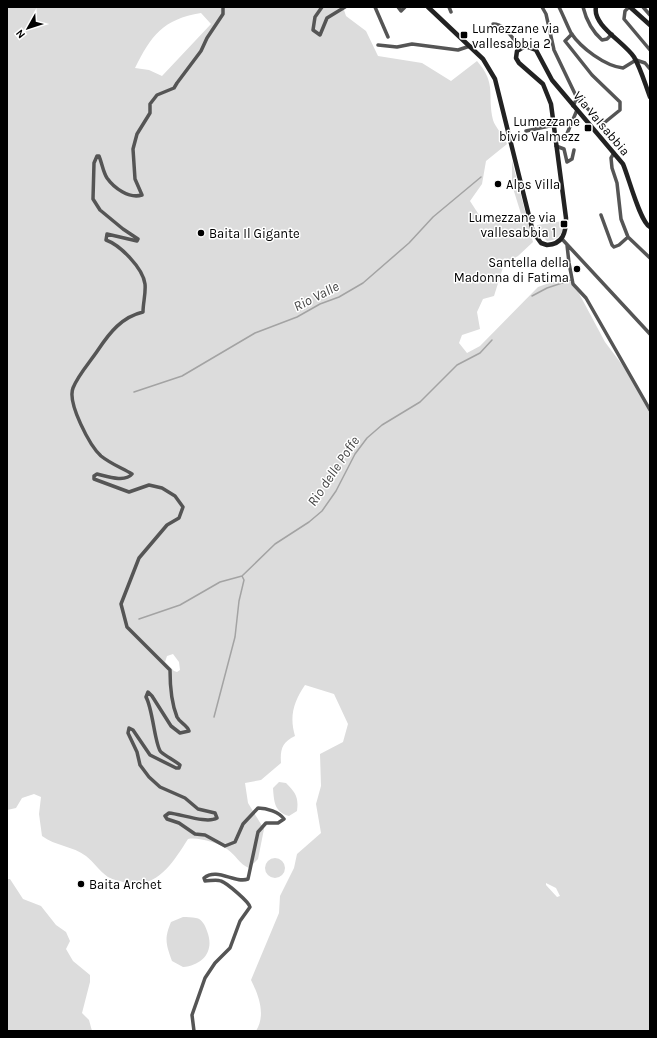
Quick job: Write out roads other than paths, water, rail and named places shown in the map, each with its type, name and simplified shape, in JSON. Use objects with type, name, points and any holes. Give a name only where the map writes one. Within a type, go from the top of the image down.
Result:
[{"type":"main road","points":[[428,7],[438,18],[470,46],[489,68],[499,91],[534,232],[541,243],[547,245],[553,244],[562,239],[566,229],[566,218],[554,125],[551,104],[543,84],[519,63],[516,58],[517,51],[520,47]]},
{"type":"main road","points":[[596,7],[595,11],[599,22],[628,49],[636,60],[650,97]]},
{"type":"main road","points":[[629,7],[650,25]]},
{"type":"main road","name":"Via Valsabbia","points":[[520,47],[531,46],[536,50],[552,80],[622,164],[629,177],[641,219],[650,227]]},
{"type":"street","points":[[194,1031],[192,1015],[205,978],[215,963],[230,948],[240,920],[250,907],[248,901],[241,898],[225,883],[220,880],[205,881],[204,878],[206,876],[218,874],[243,881],[248,879],[258,832],[266,824],[278,823],[284,819],[277,813],[264,808],[258,808],[243,824],[235,842],[225,846],[205,835],[195,834],[179,823],[167,819],[165,816],[169,813],[202,820],[213,820],[217,818],[215,813],[198,809],[185,798],[160,787],[148,777],[140,764],[134,743],[128,733],[129,728],[133,730],[150,756],[176,768],[179,768],[180,765],[161,752],[158,747],[152,710],[146,697],[148,692],[171,726],[180,733],[189,731],[189,729],[178,719],[171,695],[170,670],[126,628],[121,604],[139,558],[167,525],[179,518],[183,507],[175,496],[162,488],[149,485],[129,492],[94,479],[94,476],[97,474],[128,478],[132,474],[101,456],[92,446],[89,437],[79,422],[71,396],[73,388],[100,347],[120,322],[131,315],[143,312],[145,288],[142,274],[132,260],[113,242],[106,240],[106,236],[107,234],[128,240],[137,241],[138,239],[100,210],[93,199],[94,163],[97,156],[99,156],[106,177],[123,193],[142,195],[135,179],[133,149],[137,134],[150,113],[152,98],[174,88],[193,63],[223,14],[223,7]]},
{"type":"street","points":[[322,7],[313,25],[313,30],[320,35],[327,18],[345,7]]},
{"type":"street","points":[[375,7],[388,37]]},
{"type":"street","points":[[398,7],[401,11],[405,7]]},
{"type":"street","points":[[449,7],[451,12]]},
{"type":"street","points":[[542,7],[546,14],[554,50],[577,98],[600,121],[604,123],[618,113],[620,110],[620,102],[592,75],[565,41],[572,34]]},
{"type":"street","points":[[559,7],[572,34],[584,47],[615,67],[623,68],[636,60],[645,63],[650,69]]},
{"type":"street","points":[[583,7],[585,16],[602,40],[607,39],[612,34]]},
{"type":"street","points":[[629,7],[625,11],[624,19],[650,50]]},
{"type":"street","points":[[643,7],[650,15]]},
{"type":"street","points":[[493,24],[499,24],[503,27],[520,47]]},
{"type":"street","points":[[378,45],[397,47],[412,44],[458,50],[470,46]]},
{"type":"street","points":[[573,106],[577,98]]},
{"type":"street","points":[[566,136],[577,110]]},
{"type":"street","points":[[526,131],[554,125]]},
{"type":"street","points":[[556,146],[564,149],[567,162],[572,159],[574,150]]},
{"type":"street","points":[[614,153],[611,158],[612,168],[617,183],[621,219],[628,237],[650,258]]},
{"type":"street","points":[[601,215],[612,245],[619,245],[628,237]]},
{"type":"street","points":[[562,239],[650,334]]},
{"type":"street","points":[[568,245],[569,263],[573,284],[586,298],[650,410]]},
{"type":"waterway","name":"Rio Valle","points":[[134,392],[182,376],[255,333],[297,317],[320,304],[339,297],[363,283],[409,243],[433,217],[481,177]]},
{"type":"waterway","name":"Rio delle Poffe","points":[[532,296],[547,288],[571,280]]},
{"type":"waterway","name":"Rio delle Poffe","points":[[139,619],[180,605],[220,582],[242,576],[275,544],[309,522],[322,511],[336,491],[355,454],[367,438],[382,425],[420,402],[457,365],[480,353],[492,340]]},
{"type":"waterway","points":[[214,717],[235,637],[239,601],[244,580],[242,576]]},
{"type":"place","name":"Lumezzane via vallesabbia 2","points":[[464,35]]},
{"type":"place","name":"Lumezzane bivio Valmezz","points":[[588,128]]},
{"type":"place","name":"Alps Villa","points":[[498,184]]},
{"type":"place","name":"Lumezzane via vallesabbia 1","points":[[564,224]]},
{"type":"place","name":"Baita Il Gigante","points":[[201,233]]},
{"type":"place","name":"Santella della Madonna di Fatima","points":[[577,269]]},
{"type":"place","name":"Baita Archet","points":[[81,884]]}]
